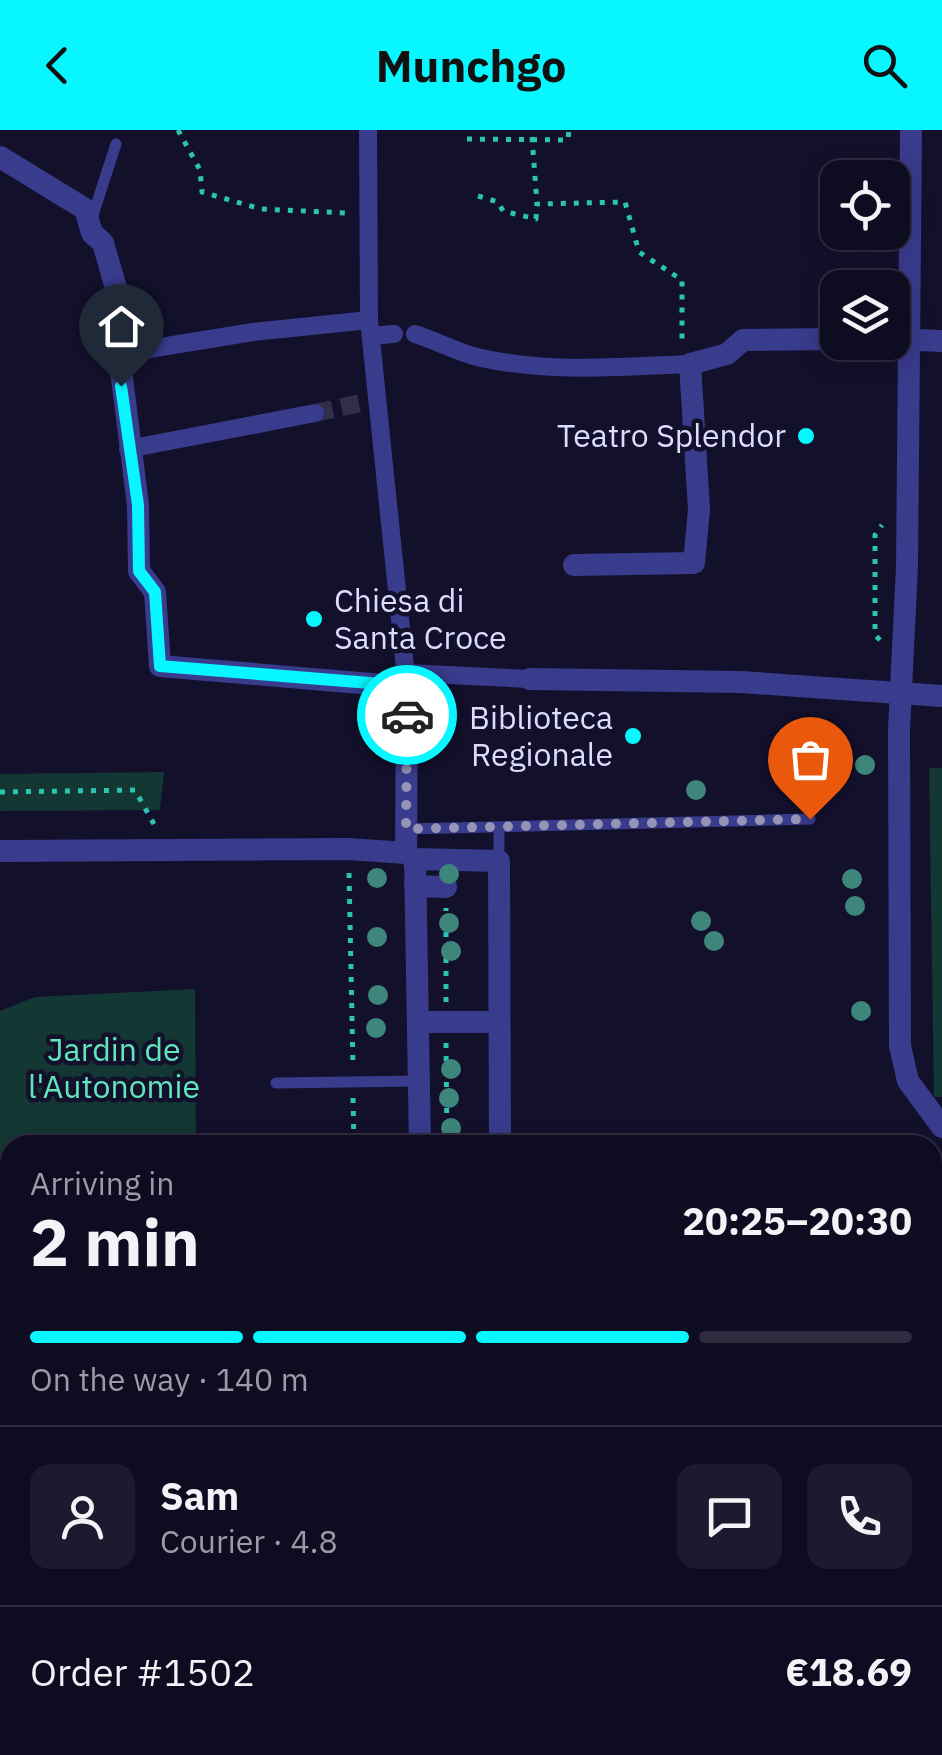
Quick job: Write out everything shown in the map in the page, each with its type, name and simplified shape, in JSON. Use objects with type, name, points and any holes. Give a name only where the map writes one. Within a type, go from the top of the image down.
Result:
[{"type":"street","points":[[368,130],[371,400],[407,680],[406,829],[416,886],[420,1135]]},
{"type":"street","points":[[904,270],[911,130]]},
{"type":"street","points":[[0,157],[84,209],[92,233],[103,243],[116,288],[118,354],[139,571],[155,592],[160,666],[407,680],[742,682],[942,696]]},
{"type":"street","points":[[118,354],[253,332],[370,328],[394,334]]},
{"type":"street","points":[[415,334],[476,357],[596,371],[686,364],[727,354],[743,340],[820,339]]},
{"type":"street","points":[[910,339],[942,341]]},
{"type":"street","points":[[901,360],[908,547],[900,696],[900,1046],[908,1081],[942,1127]]},
{"type":"street","points":[[574,565],[694,563],[699,510],[686,364]]},
{"type":"street","points":[[128,448],[315,412]]},
{"type":"street","points":[[0,852],[349,849],[499,861],[500,1135]]},
{"type":"street","points":[[416,886],[446,887]]},
{"type":"street","points":[[419,1022],[498,1022]]},
{"type":"lane","points":[[91,222],[116,144]]},
{"type":"lane","points":[[406,829],[498,830],[810,819]]},
{"type":"lane","points":[[498,830],[499,861]]},
{"type":"lane","points":[[276,1083],[420,1081]]},
{"type":"path","points":[[178,130],[200,170],[202,192],[261,209],[370,214]]},
{"type":"path","points":[[467,139],[568,140],[569,130]]},
{"type":"path","points":[[478,196],[498,202],[502,211],[536,219],[532,137]]},
{"type":"path","points":[[537,204],[625,202],[639,252],[682,280],[686,364]]},
{"type":"path","points":[[0,792],[135,790],[164,841]]},
{"type":"path","points":[[349,849],[354,1135]]},
{"type":"green space","points":[[929,768],[942,768],[942,1097],[934,1097]]},
{"type":"green space","points":[[164,772],[160,810],[0,811],[0,774]]},
{"type":"green space","name":"Jardin de l'Autonomie","points":[[195,989],[196,1135],[0,1135],[0,1011],[35,997]]},
{"type":"tunnel","points":[[315,413],[366,402]]},
{"type":"way so far","points":[[407,715],[406,829],[498,830],[810,819]]},
{"type":"place","name":"Teatro Splendor","points":[[806,436]]},
{"type":"place","name":"Chiesa di Santa Croce","points":[[314,619]]},
{"type":"place","name":"Biblioteca Regionale","points":[[633,736]]},
{"type":"route","points":[[121,386],[138,505],[139,571],[155,592],[160,666],[407,686],[407,715]]}]
